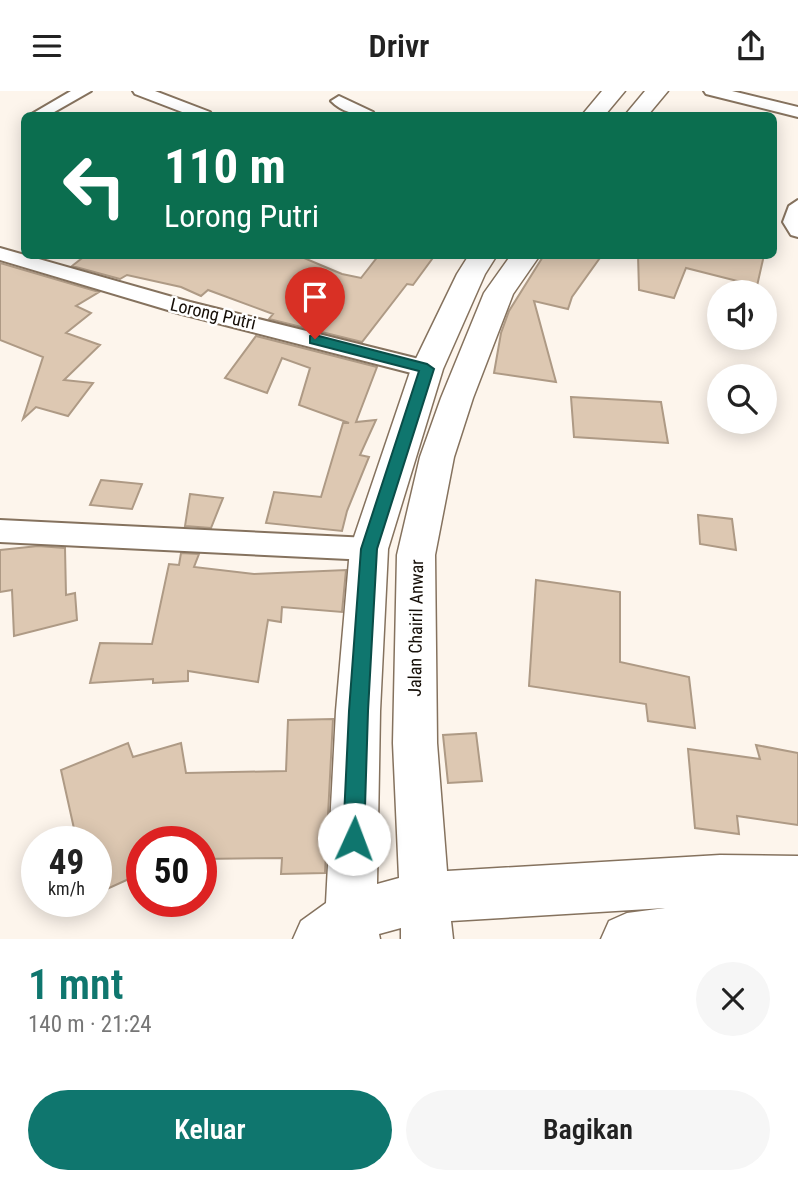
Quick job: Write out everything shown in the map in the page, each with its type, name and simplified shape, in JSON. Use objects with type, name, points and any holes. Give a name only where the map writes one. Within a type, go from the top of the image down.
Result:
[{"type":"main road","points":[[596,112],[614,91]]},
{"type":"main road","points":[[639,112],[657,91]]},
{"type":"main road","points":[[480,259],[427,369],[369,549],[341,931],[426,917],[481,895],[720,880],[798,881]]},
{"type":"main road","name":"Jalan Chairil Anwar","points":[[426,917],[415,743],[416,555],[437,457],[457,398],[499,293],[523,259]]},
{"type":"main road","points":[[627,939],[700,929],[798,925]]},
{"type":"street","points":[[44,112],[82,91]]},
{"type":"street","points":[[141,91],[196,112]]},
{"type":"street","points":[[712,91],[798,112]]},
{"type":"street","points":[[339,101],[361,112]]},
{"type":"street","points":[[798,206],[793,222],[798,230]]},
{"type":"street","name":"Lorong Putri","points":[[0,254],[185,308],[427,369]]},
{"type":"street","points":[[0,531],[369,549]]},
{"type":"building","points":[[81,259],[306,259],[342,274],[361,278],[376,259],[432,259],[413,285],[407,284],[362,342],[269,319],[273,314],[208,290],[201,296],[181,287],[127,275],[120,279],[72,266]]},
{"type":"building","points":[[542,259],[599,259],[572,297],[568,309],[534,301],[556,382],[494,373],[501,333],[509,311]]},
{"type":"building","points":[[638,259],[763,259],[758,280],[733,280],[686,268],[674,298],[639,290]]},
{"type":"building","points":[[0,263],[99,292],[76,306],[91,313],[66,333],[100,345],[64,380],[93,383],[68,416],[36,407],[23,419],[43,357],[0,340]]},
{"type":"building","points":[[256,336],[377,367],[356,422],[376,420],[360,455],[369,457],[347,511],[342,531],[266,523],[274,492],[321,497],[343,423],[349,423],[299,405],[310,368],[282,358],[267,393],[225,378]]},
{"type":"building","points":[[571,397],[661,402],[668,443],[574,437]]},
{"type":"building","points":[[101,480],[142,484],[132,509],[90,505]]},
{"type":"building","points":[[190,494],[223,498],[211,528],[185,526]]},
{"type":"building","points":[[698,515],[732,519],[736,550],[700,544]]},
{"type":"building","points":[[38,546],[65,548],[66,595],[75,593],[77,620],[14,636],[12,590],[0,592],[0,550]]},
{"type":"building","points":[[181,553],[199,554],[194,567],[254,574],[346,570],[342,612],[282,607],[281,622],[268,620],[258,682],[188,671],[188,681],[153,683],[153,679],[90,683],[100,643],[152,644],[169,564],[179,565]]},
{"type":"building","points":[[536,580],[620,592],[620,662],[689,677],[695,728],[648,721],[646,704],[529,686]]},
{"type":"building","points":[[333,719],[325,873],[281,874],[282,858],[217,859],[217,826],[126,826],[126,880],[112,887],[112,826],[73,826],[61,770],[128,743],[133,757],[181,743],[186,773],[286,771],[288,720]]},
{"type":"building","points":[[476,733],[482,781],[448,783],[443,735]]},
{"type":"building","points":[[756,745],[798,753],[798,825],[737,816],[739,834],[695,828],[688,749],[760,759]]},
{"type":"route","points":[[315,339],[427,369],[369,549],[358,711],[354,839]]}]
